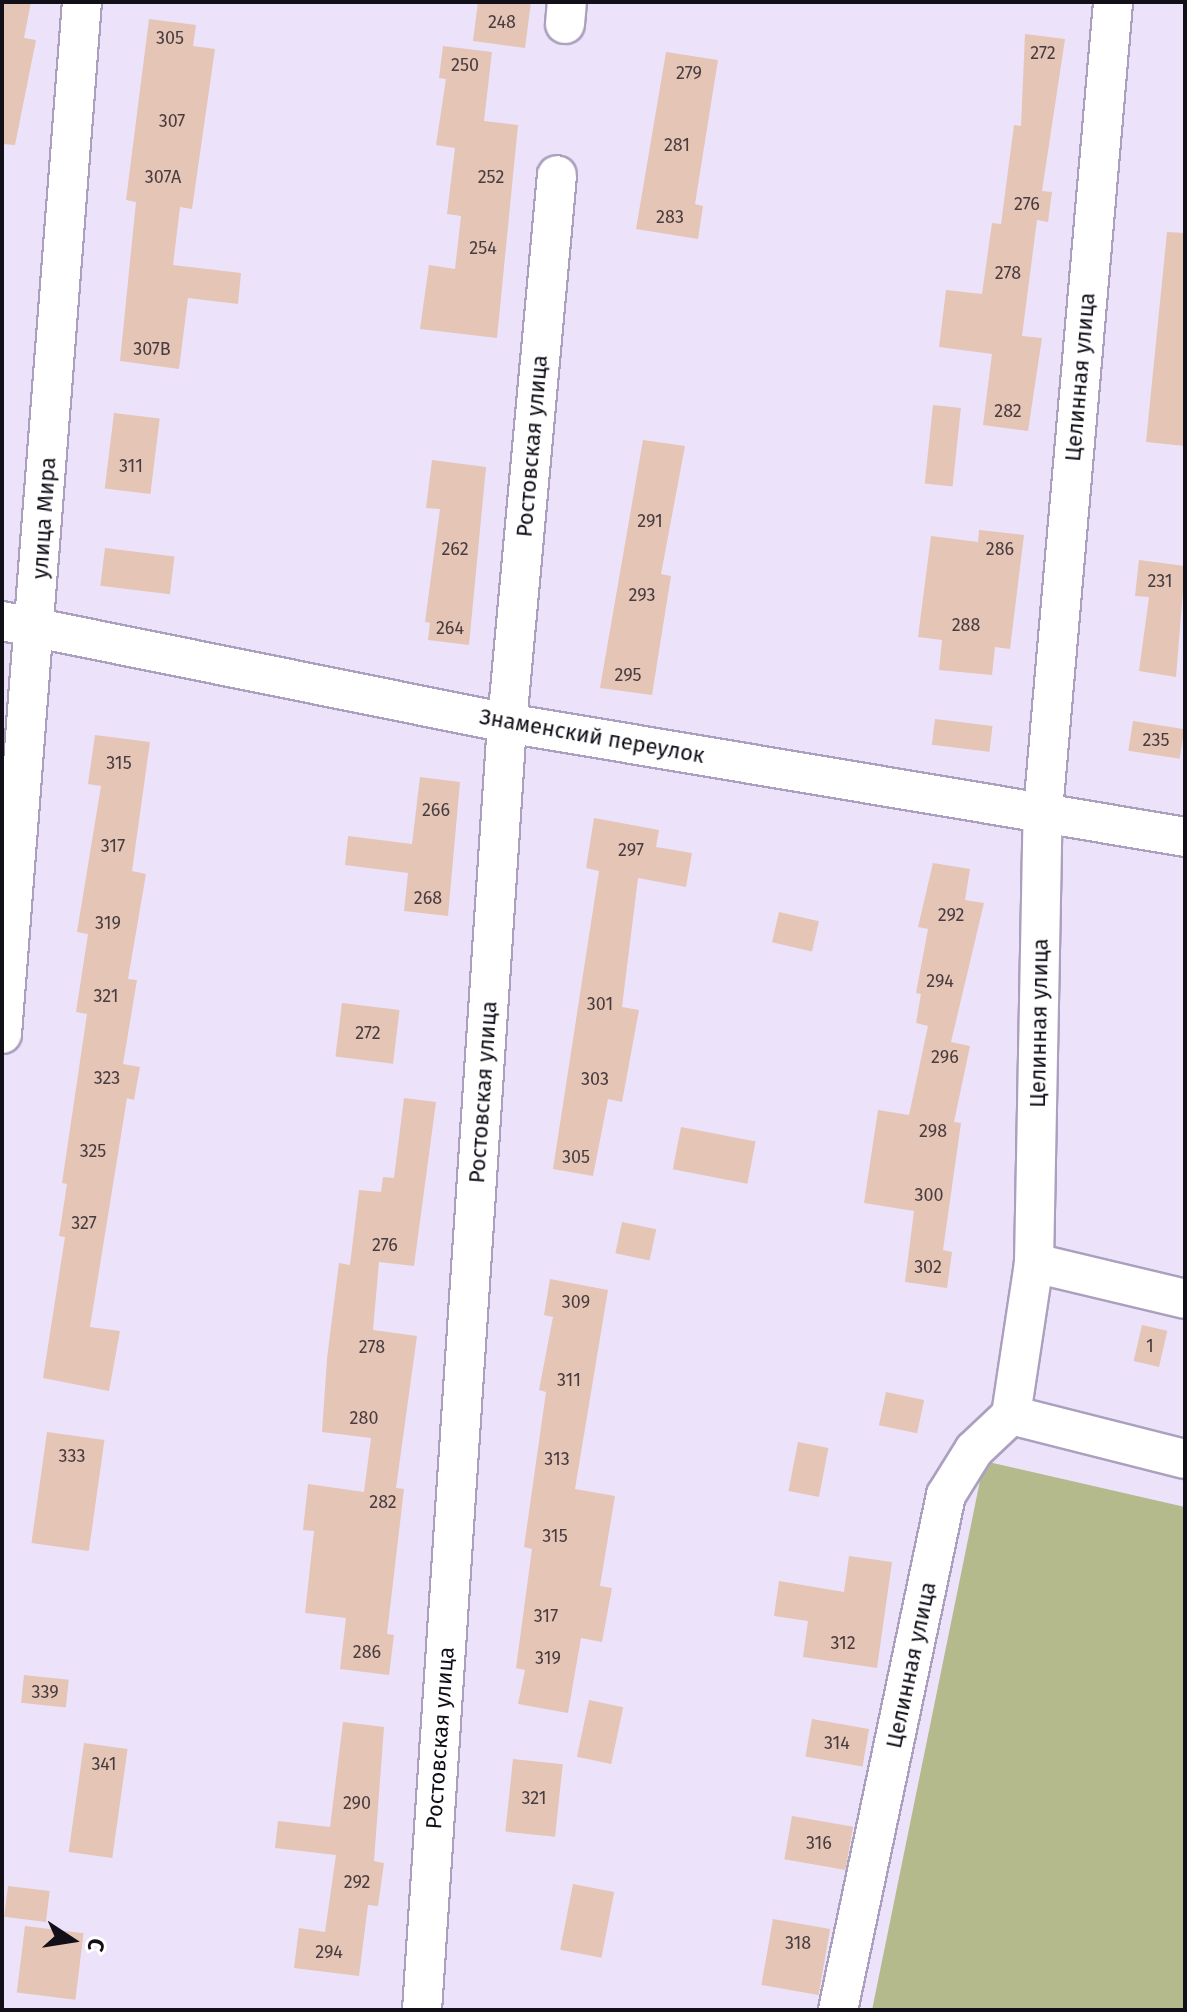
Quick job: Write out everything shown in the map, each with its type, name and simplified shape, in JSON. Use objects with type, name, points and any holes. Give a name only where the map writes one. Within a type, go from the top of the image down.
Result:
[{"type":"street","name":"улица Мира","points":[[2,1034],[19,623],[82,2]]},
{"type":"street","name":"Целинная улица","points":[[838,2010],[946,1495],[974,1450],[1011,1415],[1034,1263],[1043,811],[1113,2]]},
{"type":"street","name":"Ростовская улица","points":[[422,2010],[507,723],[557,175]]},
{"type":"street","name":"Знаменский переулок","points":[[19,623],[507,723],[1185,837]]},
{"type":"street","points":[[1034,1263],[1185,1299]]},
{"type":"street","points":[[1011,1415],[1185,1459]]},
{"type":"green space","points":[[984,1461],[1185,1507],[1185,2010],[872,2010]]},
{"type":"building","points":[[2,2],[31,2],[24,38],[36,40],[15,145],[2,144]]},
{"type":"building","points":[[478,2],[531,2],[525,48],[473,41]]},
{"type":"building","points":[[149,19],[196,25],[193,46],[215,49],[192,209],[180,207],[173,265],[241,273],[238,304],[188,298],[179,369],[120,361],[136,202],[126,200]]},
{"type":"building","points":[[1025,34],[1065,39],[1042,191],[1052,192],[1048,222],[1037,220],[1022,336],[1042,338],[1028,431],[983,425],[992,354],[939,347],[946,290],[982,294],[992,223],[1001,224],[1014,125],[1021,126]]},
{"type":"building","points":[[443,46],[492,52],[484,121],[518,125],[497,338],[420,329],[429,265],[455,269],[461,216],[447,214],[455,148],[436,145],[446,79],[439,78]]},
{"type":"building","points":[[666,52],[718,60],[695,204],[703,206],[698,239],[636,229]]},
{"type":"building","points":[[1167,232],[1185,233],[1185,446],[1146,442]]},
{"type":"building","points":[[933,405],[961,408],[953,486],[925,484]]},
{"type":"building","points":[[114,413],[160,419],[150,494],[105,488]]},
{"type":"building","points":[[643,440],[685,446],[661,574],[671,576],[652,695],[600,688]]},
{"type":"building","points":[[432,460],[486,467],[469,645],[428,640],[430,623],[425,622],[440,509],[426,508]]},
{"type":"building","points":[[979,530],[1024,535],[1010,649],[995,647],[992,675],[939,670],[942,640],[918,637],[931,536],[978,542]]},
{"type":"building","points":[[105,548],[174,557],[170,594],[100,586]]},
{"type":"building","points":[[1139,560],[1185,566],[1176,677],[1139,671],[1149,597],[1135,596]]},
{"type":"building","points":[[935,719],[993,726],[989,752],[932,745]]},
{"type":"building","points":[[1133,721],[1184,729],[1180,759],[1128,751]]},
{"type":"building","points":[[95,735],[150,742],[132,871],[146,874],[128,979],[137,980],[123,1064],[140,1067],[134,1100],[127,1098],[90,1327],[120,1331],[109,1391],[43,1378],[65,1237],[59,1236],[67,1184],[62,1183],[87,1014],[76,1012],[88,934],[77,932],[101,786],[88,784]]},
{"type":"building","points":[[420,777],[460,782],[448,916],[404,911],[408,873],[345,865],[348,836],[412,844]]},
{"type":"building","points":[[594,818],[659,830],[656,847],[692,853],[686,887],[638,878],[622,1007],[639,1010],[622,1102],[608,1099],[593,1176],[553,1169],[599,871],[586,868]]},
{"type":"building","points":[[933,863],[970,869],[965,900],[984,903],[951,1042],[970,1046],[954,1122],[961,1123],[943,1250],[952,1252],[947,1288],[905,1282],[914,1211],[864,1203],[878,1110],[909,1115],[928,1026],[916,1023],[921,994],[916,993],[928,929],[918,927]]},
{"type":"building","points":[[779,912],[819,921],[812,951],[772,942]]},
{"type":"building","points":[[342,1003],[400,1010],[393,1064],[335,1057]]},
{"type":"building","points":[[404,1098],[436,1102],[414,1266],[379,1262],[373,1330],[417,1336],[396,1488],[404,1489],[387,1634],[394,1635],[389,1675],[340,1669],[346,1618],[305,1613],[314,1531],[303,1530],[308,1484],[364,1492],[371,1438],[322,1432],[327,1359],[339,1263],[350,1265],[359,1190],[381,1192],[383,1177],[394,1178]]},
{"type":"building","points":[[681,1127],[756,1142],[747,1184],[673,1169]]},
{"type":"building","points":[[622,1222],[656,1229],[650,1261],[615,1253]]},
{"type":"building","points":[[550,1279],[608,1290],[575,1489],[615,1496],[600,1586],[612,1588],[602,1642],[581,1638],[568,1713],[518,1704],[525,1670],[516,1668],[532,1549],[524,1547],[546,1392],[539,1390],[553,1317],[544,1315]]},
{"type":"building","points":[[1142,1325],[1167,1331],[1159,1367],[1134,1361]]},
{"type":"building","points":[[886,1392],[924,1400],[917,1433],[879,1425]]},
{"type":"building","points":[[47,1432],[104,1440],[89,1551],[31,1543]]},
{"type":"building","points":[[798,1442],[828,1448],[819,1497],[788,1491]]},
{"type":"building","points":[[849,1556],[892,1562],[877,1668],[803,1657],[808,1621],[774,1616],[779,1581],[844,1592]]},
{"type":"building","points":[[24,1675],[69,1680],[66,1708],[21,1703]]},
{"type":"building","points":[[589,1700],[623,1707],[611,1764],[577,1757]]},
{"type":"building","points":[[812,1719],[869,1729],[863,1766],[805,1756]]},
{"type":"building","points":[[343,1722],[384,1727],[374,1861],[384,1863],[378,1906],[368,1905],[359,1976],[294,1968],[299,1928],[325,1932],[336,1855],[275,1848],[278,1821],[330,1827]]},
{"type":"building","points":[[84,1743],[128,1749],[112,1858],[69,1852]]},
{"type":"building","points":[[513,1759],[563,1764],[555,1837],[505,1832]]},
{"type":"building","points":[[792,1816],[853,1827],[845,1870],[784,1859]]},
{"type":"building","points":[[573,1884],[614,1892],[601,1958],[560,1950]]},
{"type":"building","points":[[8,1886],[50,1891],[46,1922],[4,1917]]},
{"type":"building","points":[[773,1919],[830,1929],[818,1995],[761,1985]]},
{"type":"building","points":[[25,1926],[84,1933],[75,2000],[17,1993]]}]
